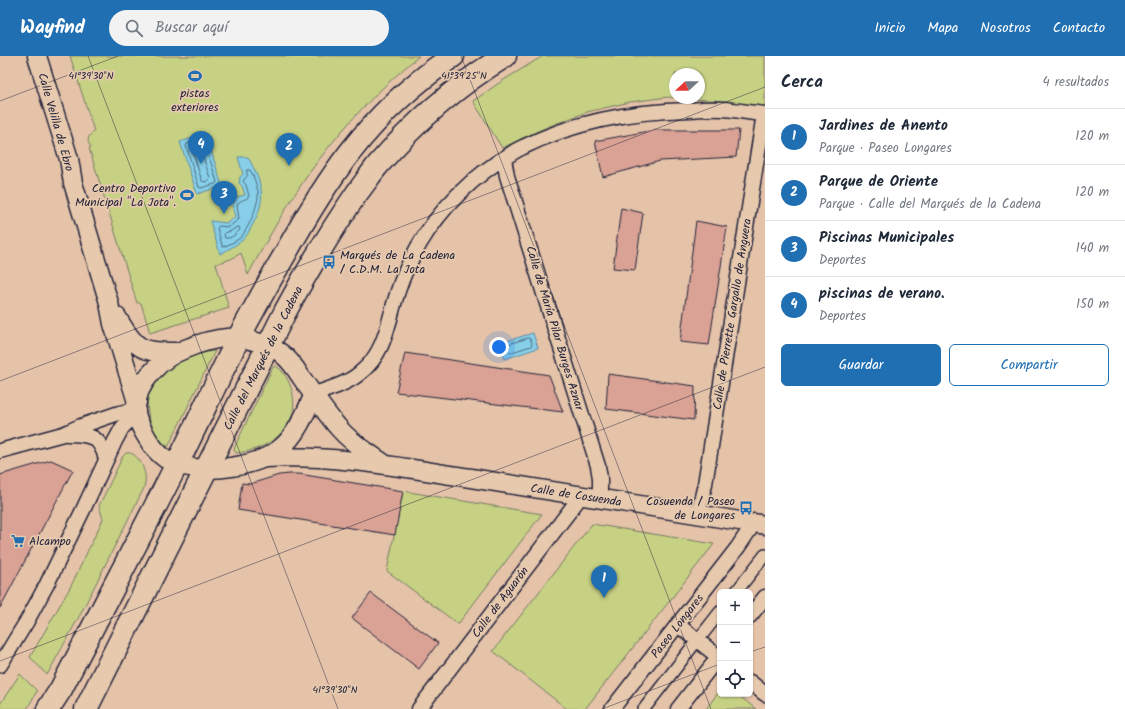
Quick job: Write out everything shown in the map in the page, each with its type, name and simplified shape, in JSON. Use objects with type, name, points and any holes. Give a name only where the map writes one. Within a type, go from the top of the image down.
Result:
[{"type":"main road","points":[[48,709],[61,689],[177,464],[239,337],[298,232],[331,178],[351,150],[379,119],[408,91],[452,56]]},
{"type":"main road","name":"Calle del Marqués de la Cadena","points":[[86,709],[268,346],[312,261],[339,218],[376,167],[413,128],[455,91],[505,56]]},
{"type":"street","name":"Calle Velilla de Ebro","points":[[37,56],[69,159],[73,183],[109,303],[138,421],[155,449],[167,459],[177,464]]},
{"type":"street","points":[[177,464],[196,468],[220,468],[244,464],[266,458],[291,439],[303,419],[314,394],[335,387],[361,373],[378,352],[383,342],[398,290],[409,262],[427,232],[443,210],[464,188],[486,170],[521,148],[551,135],[598,121],[637,113],[673,110],[723,109],[765,114]]},
{"type":"street","name":"Calle de Pierrette Gargallo de Anguera","points":[[698,514],[705,484],[765,114]]},
{"type":"street","name":"Calle de María Pilar Burges Aznar","points":[[504,159],[507,176],[598,466],[600,478],[600,498]]},
{"type":"street","name":"Calle Velilla de Ebro","points":[[109,303],[135,344],[150,352],[178,352]]},
{"type":"street","points":[[0,665],[47,584],[115,441],[136,408],[142,387],[150,374],[178,352],[227,337],[239,337]]},
{"type":"street","name":"Calle de Cosuenda","points":[[239,337],[268,346],[289,360],[344,434],[386,465]]},
{"type":"street","points":[[0,451],[63,434],[103,418],[136,408]]},
{"type":"street","points":[[63,434],[81,434],[90,436],[102,447],[106,460]]},
{"type":"street","name":"Calle de Cosuenda","points":[[266,458],[312,457],[386,465],[755,523]]},
{"type":"street","name":"Calle de Aguarón","points":[[419,709],[581,496]]},
{"type":"street","name":"Paseo Longares","points":[[612,709],[755,523]]},
{"type":"street","points":[[738,589],[765,555]]},
{"type":"street","points":[[753,612],[765,597]]},
{"type":"street","points":[[702,635],[717,616]]},
{"type":"street","points":[[678,625],[717,655]]},
{"type":"street","name":"Paseo Longares","points":[[644,709],[692,648]]},
{"type":"street","points":[[678,709],[717,660]]},
{"type":"street","points":[[753,684],[765,694]]},
{"type":"green space","name":"Centro Deportivo Municipal \"La Jota\".","points":[[70,56],[419,56],[391,80],[365,106],[329,147],[308,175],[272,231],[248,275],[241,253],[231,259],[216,264],[229,308],[150,333],[141,303],[137,303],[89,148],[91,147],[88,139],[94,131]]},
{"type":"green space","points":[[543,56],[765,56],[765,108],[705,100],[705,68],[669,68],[669,97],[630,102],[587,112],[547,127],[502,148],[473,101]]},
{"type":"green space","points":[[215,351],[168,447],[157,436],[148,415],[148,398],[153,384],[157,377],[171,363],[200,352]]},
{"type":"green space","points":[[273,367],[278,367],[286,376],[290,385],[293,399],[293,411],[289,422],[282,432],[273,440],[249,451],[236,453],[234,450],[235,446]]},
{"type":"green space","points":[[126,453],[133,454],[139,460],[144,471],[144,488],[80,615],[47,675],[30,657],[71,586],[103,519],[99,506],[123,456]]},
{"type":"green space","points":[[403,491],[542,514],[458,624],[387,571]]},
{"type":"green space","points":[[592,524],[714,544],[585,709],[567,709],[493,651]]},
{"type":"green space","points":[[20,674],[37,691],[27,709],[0,709],[0,704]]},
{"type":"green space","points":[[717,694],[717,697],[741,697],[756,709],[706,709]]},
{"type":"water","points":[[206,134],[222,186],[197,194],[180,142]]},
{"type":"water","points":[[238,157],[248,157],[257,175],[261,191],[260,207],[252,226],[244,238],[236,245],[220,254],[210,221],[227,223],[235,217],[232,205],[237,197],[245,195],[242,186],[239,183],[240,177],[243,174]]},
{"type":"water","points":[[533,333],[538,348],[505,359],[500,343]]},
{"type":"building","points":[[654,130],[739,130],[736,157],[660,161],[603,177],[595,141]]},
{"type":"building","points":[[621,208],[643,213],[635,270],[613,268]]},
{"type":"building","points":[[696,221],[727,227],[709,345],[680,342]]},
{"type":"building","points":[[405,353],[549,375],[563,412],[396,392]]},
{"type":"building","points":[[608,374],[695,386],[694,420],[606,409]]},
{"type":"building","name":"Alcampo","points":[[51,460],[73,470],[0,608],[0,475]]},
{"type":"building","points":[[299,474],[403,491],[395,535],[238,510],[242,483],[250,484],[279,475]]},
{"type":"building","points":[[371,593],[438,643],[419,669],[352,618]]},
{"type":"place","name":"pistas exteriores","points":[[195,76]]},
{"type":"place","name":"piscinas de verano.","points":[[201,164]]},
{"type":"place","name":"Parque de Oriente","points":[[289,166]]},
{"type":"place","name":"Centro Deportivo Municipal \"La Jota\".","points":[[187,195]]},
{"type":"place","name":"Piscinas Municipales","points":[[224,214]]},
{"type":"place","name":"Marqués de La Cadena / C.D.M. La Jota","points":[[329,262]]},
{"type":"place","name":"Cosuenda / Paseo de Longares","points":[[746,508]]},
{"type":"place","name":"Alcampo","points":[[18,541]]},
{"type":"place","name":"Jardines de Anento","points":[[604,598]]}]
